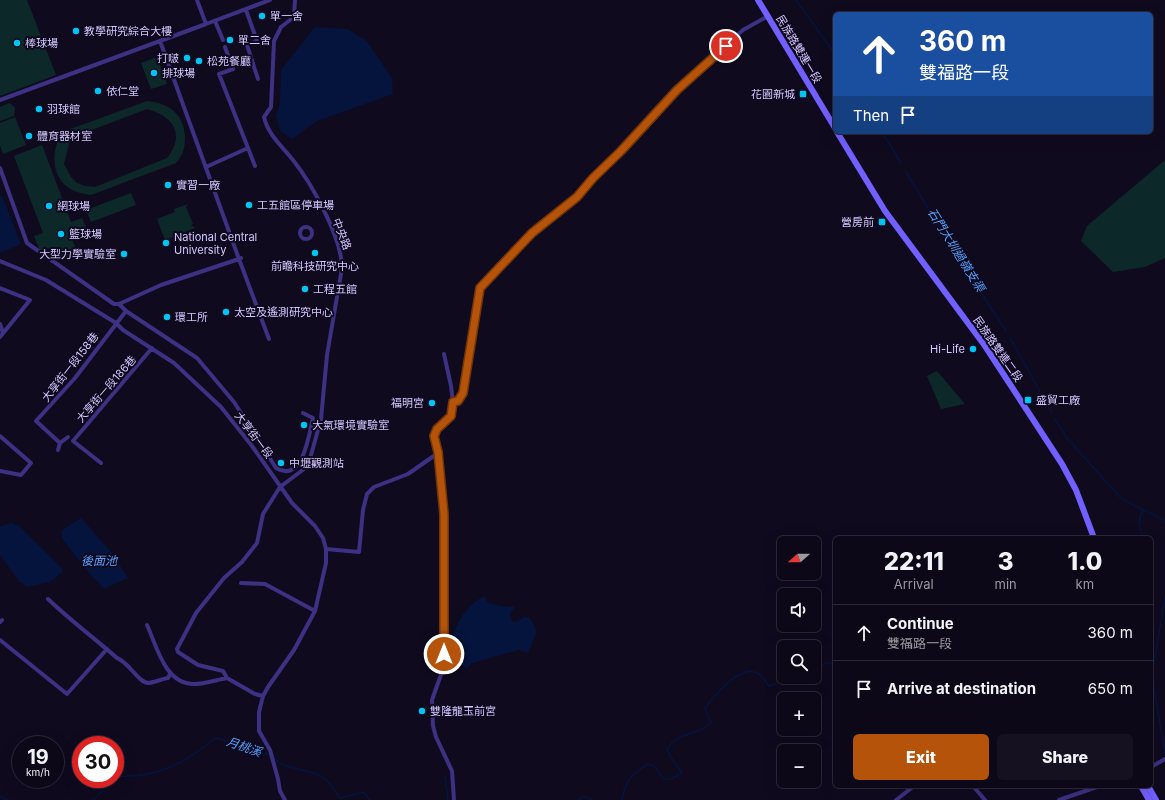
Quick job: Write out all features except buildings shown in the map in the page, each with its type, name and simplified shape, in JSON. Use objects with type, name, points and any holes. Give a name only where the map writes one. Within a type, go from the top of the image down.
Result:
[{"type":"main road","name":"民族路雙連一段","points":[[758,0],[833,125]]},
{"type":"main road","name":"民族路雙連二段","points":[[838,134],[885,211],[985,346],[1058,458],[1076,490],[1093,536]]},
{"type":"main road","points":[[1142,788],[1150,800]]},
{"type":"main road","points":[[1149,788],[1156,800]]},
{"type":"street","points":[[197,0],[206,24]]},
{"type":"street","points":[[0,100],[270,0]]},
{"type":"street","name":"中央路","points":[[280,487],[308,466],[321,418],[327,355],[342,258],[333,231],[304,175],[266,128],[264,117],[271,107],[274,41],[281,27],[294,17],[295,0]]},
{"type":"street","points":[[246,10],[257,41],[247,45],[258,79]]},
{"type":"street","points":[[453,402],[458,401],[463,393],[480,288],[532,233],[577,197],[593,178],[621,151],[677,90],[743,30],[768,16]]},
{"type":"street","points":[[215,21],[223,40]]},
{"type":"street","points":[[160,41],[241,258],[269,339]]},
{"type":"street","points":[[225,47],[233,69],[219,74],[255,166]]},
{"type":"street","points":[[206,167],[248,148]]},
{"type":"street","points":[[0,168],[27,243],[114,304],[119,304],[161,286],[241,258]]},
{"type":"street","name":"大享街一段","points":[[0,261],[46,280],[116,323],[124,330],[174,363],[221,407],[252,446],[292,503],[323,538],[326,549],[326,563],[315,611],[294,650],[263,696],[259,712],[258,727],[261,736],[270,750],[280,792],[285,800]]},
{"type":"street","points":[[0,288],[30,300],[0,337]]},
{"type":"street","points":[[119,304],[126,311],[197,358],[234,402],[276,468],[279,470],[285,472],[291,470],[301,461],[313,418],[303,413]]},
{"type":"street","name":"大享街一段158巷","points":[[60,444],[36,422],[75,378],[126,311]]},
{"type":"street","points":[[0,324],[4,333]]},
{"type":"street","name":"大享街一段186巷","points":[[101,463],[73,441],[152,348]]},
{"type":"street","points":[[444,354],[453,402],[451,416],[437,429],[434,436],[438,452],[444,514],[444,666],[432,700],[433,726],[436,737],[452,771],[454,800]]},
{"type":"street","points":[[0,436],[31,463],[21,475],[0,471]]},
{"type":"street","points":[[58,450],[60,444],[68,437]]},
{"type":"street","points":[[326,549],[359,552],[363,510],[367,494],[374,487],[408,474],[438,452]]},
{"type":"street","points":[[263,696],[255,694],[227,678],[223,671],[198,665],[178,652],[177,649],[196,613],[224,578],[242,562],[257,543],[263,514],[280,487]]},
{"type":"street","points":[[241,583],[258,583],[268,586],[315,611]]},
{"type":"street","points":[[48,599],[68,618],[83,628],[117,658],[123,660],[143,682],[148,683],[168,678],[170,674]]},
{"type":"street","points":[[147,625],[170,674],[181,682],[194,684],[227,678]]},
{"type":"street","points":[[0,640],[67,694],[107,649]]},
{"type":"street","points":[[1153,766],[1165,759]]},
{"type":"street","points":[[896,800],[912,788]]},
{"type":"street","points":[[975,788],[985,800]]},
{"type":"street","points":[[1059,800],[1094,788]]},
{"type":"green space","points":[[0,0],[27,0],[56,75],[0,96]]},
{"type":"green space","name":"排球場","points":[[157,57],[167,84],[151,89],[141,63]]},
{"type":"green space","points":[[147,101],[162,104],[168,107],[174,111],[182,122],[185,137],[184,148],[176,163],[91,195],[80,193],[66,186],[55,168],[55,150],[59,139],[72,128]],"holes":[[[147,109],[156,112],[170,121],[176,134],[176,141],[167,158],[95,187],[77,183],[71,177],[64,164],[69,144],[76,136]]]},
{"type":"green space","points":[[10,103],[15,108],[14,116],[0,121],[0,107]]},
{"type":"green space","points":[[15,117],[26,145],[3,154],[0,145],[0,123]]},
{"type":"green space","points":[[42,145],[71,222],[82,218],[88,232],[72,239],[77,252],[54,260],[49,248],[40,251],[34,236],[43,233],[14,156]]},
{"type":"green space","points":[[1165,160],[1165,258],[1145,267],[1113,272],[1081,241],[1087,226]]},
{"type":"green space","name":"籃球場","points":[[131,193],[136,205],[91,222],[86,210]]},
{"type":"green space","points":[[188,204],[186,207],[193,224],[191,225],[195,228],[165,240],[157,219],[175,212],[174,209]]},
{"type":"green space","points":[[937,371],[965,404],[941,409],[927,376]]},
{"type":"water","points":[[315,27],[347,29],[366,40],[392,78],[393,94],[317,121],[292,139],[281,132],[276,117],[280,103],[281,70]]},
{"type":"water","points":[[2,195],[21,244],[0,253],[0,196]]},
{"type":"water","name":"後面池","points":[[81,518],[112,553],[128,578],[104,589],[83,566],[62,538],[62,530]]},
{"type":"water","points":[[11,523],[19,526],[62,568],[62,573],[50,582],[27,587],[19,581],[0,555],[0,526]]},
{"type":"water","points":[[485,596],[488,603],[506,607],[515,606],[510,615],[512,621],[516,622],[524,617],[530,618],[537,631],[528,653],[519,650],[472,663],[467,669],[449,657],[452,639],[464,613],[477,600]]},
{"type":"waterway","name":"石門大圳過嶺支渠","points":[[796,0],[833,51]]},
{"type":"waterway","name":"石門大圳過嶺支渠","points":[[883,134],[901,163]]},
{"type":"waterway","name":"石門大圳過嶺支渠","points":[[905,170],[947,240],[1006,331]]},
{"type":"waterway","name":"石門大圳過嶺支渠","points":[[1010,338],[1052,413]]},
{"type":"waterway","name":"石門大圳過嶺支渠","points":[[1055,419],[1067,438],[1119,496],[1130,504],[1165,521]]},
{"type":"waterway","points":[[1143,510],[1139,524],[1143,536]]},
{"type":"waterway","name":"石門大圳過嶺支渠","points":[[1165,597],[1153,670],[1154,688],[1165,753]]},
{"type":"waterway","points":[[821,665],[833,662]]},
{"type":"waterway","points":[[622,800],[627,783],[637,771],[647,764],[653,766],[664,779],[671,779],[682,773],[667,749],[676,739],[700,730],[711,723],[705,708],[721,689],[736,676],[752,672],[759,674],[769,686],[777,683]]},
{"type":"waterway","name":"月桃溪","points":[[93,800],[119,776],[147,774],[171,767],[194,754],[215,738],[255,752],[269,754]]},
{"type":"waterway","name":"月桃溪","points":[[274,758],[286,766],[321,776],[330,784],[340,798],[363,792],[370,800]]},
{"type":"waterway","points":[[445,776],[448,800]]},
{"type":"waterway","name":"月桃溪","points":[[0,796],[7,800]]},
{"type":"waterway","points":[[579,800],[583,796],[593,800]]},
{"type":"place","name":"單一舍","points":[[262,16]]},
{"type":"place","name":"教學研究綜合大樓","points":[[76,31]]},
{"type":"place","name":"單二舍","points":[[230,40]]},
{"type":"place","name":"棒球場","points":[[17,43]]},
{"type":"place","name":"打啵","points":[[187,58]]},
{"type":"place","name":"松苑餐廳","points":[[199,61]]},
{"type":"place","name":"排球場","points":[[154,73]]},
{"type":"place","name":"依仁堂","points":[[98,91]]},
{"type":"place","name":"花園新城","points":[[803,94]]},
{"type":"place","name":"羽球館","points":[[39,109]]},
{"type":"place","name":"體育器材室","points":[[29,136]]},
{"type":"place","name":"實習一廠","points":[[168,185]]},
{"type":"place","name":"工五館區停車場","points":[[249,205]]},
{"type":"place","name":"網球場","points":[[49,206]]},
{"type":"place","name":"營房前","points":[[882,222]]},
{"type":"place","name":"籃球場","points":[[61,234]]},
{"type":"place","name":"National Central University","points":[[166,243]]},
{"type":"place","name":"前瞻科技研究中心","points":[[315,253]]},
{"type":"place","name":"大型力學實驗室","points":[[124,254]]},
{"type":"place","name":"工程五館","points":[[305,289]]},
{"type":"place","name":"太空及遙測研究中心","points":[[226,312]]},
{"type":"place","name":"環工所","points":[[167,317]]},
{"type":"place","name":"Hi-Life","points":[[973,349]]},
{"type":"place","name":"盛貿工廠","points":[[1028,400]]},
{"type":"place","name":"福明宮","points":[[432,403]]},
{"type":"place","name":"大氣環境實驗室","points":[[304,425]]},
{"type":"place","name":"中壢觀測站","points":[[281,463]]},
{"type":"place","name":"雙隆龍玉前宮","points":[[422,711]]},
{"type":"route","points":[[444,654],[444,514],[438,452],[434,436],[437,429],[451,416],[453,402],[458,401],[463,393],[480,288],[532,233],[558,214],[577,197],[667,100],[726,46]]}]
